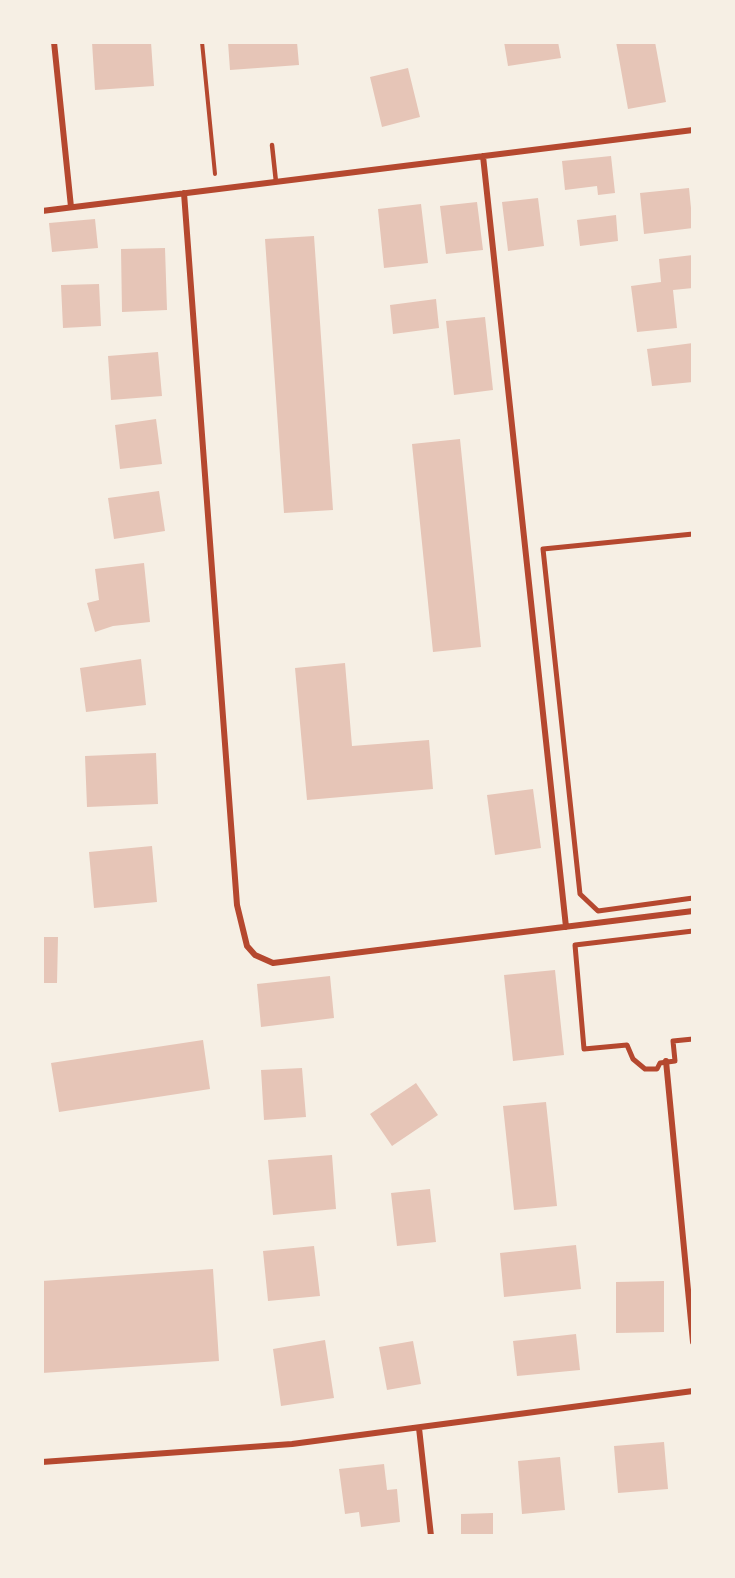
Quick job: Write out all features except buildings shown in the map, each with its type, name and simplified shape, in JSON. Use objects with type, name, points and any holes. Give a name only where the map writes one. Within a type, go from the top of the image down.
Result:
[{"type":"street","points":[[54,42],[71,207]]},
{"type":"street","points":[[42,211],[693,130]]},
{"type":"street","points":[[483,156],[566,927]]},
{"type":"street","points":[[184,193],[237,905],[247,946],[255,955],[273,963],[693,911]]},
{"type":"street","points":[[693,534],[543,549],[580,894],[598,911],[693,898]]},
{"type":"street","points":[[693,931],[575,945],[584,1049],[627,1045],[633,1059],[645,1069],[657,1069],[660,1063],[675,1061],[673,1041],[693,1039]]},
{"type":"street","points":[[666,1061],[693,1342]]},
{"type":"street","points":[[42,1462],[264,1447],[693,1391]]},
{"type":"street","points":[[419,1428],[431,1536]]},
{"type":"lane","points":[[272,145],[276,182]]},
{"type":"path","points":[[202,42],[217,189]]}]
